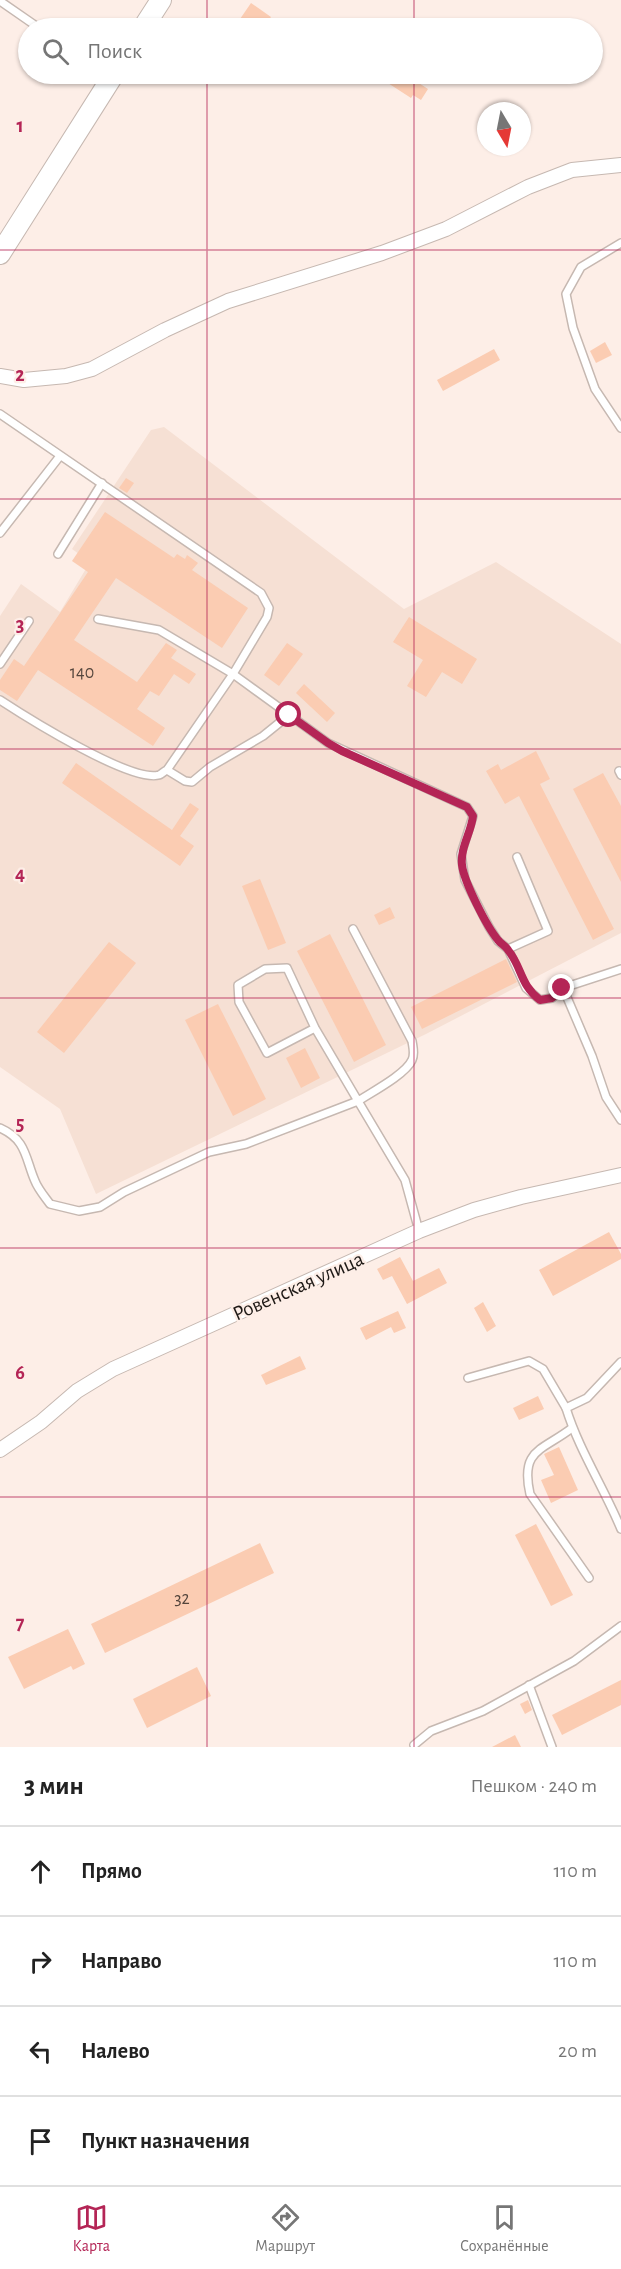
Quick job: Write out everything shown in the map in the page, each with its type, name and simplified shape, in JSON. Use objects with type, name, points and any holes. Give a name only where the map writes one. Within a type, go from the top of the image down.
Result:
[{"type":"main road","points":[[149,18],[161,0]]},
{"type":"main road","points":[[0,254],[104,84]]},
{"type":"street","points":[[0,376],[24,380],[66,376],[92,369],[165,330],[228,301],[382,253],[425,237],[446,229],[528,187],[572,170],[621,165]]},
{"type":"street","name":"Ровенская улица","points":[[0,1449],[41,1422],[77,1391],[113,1369],[419,1231],[474,1210],[621,1175]]},
{"type":"lane","points":[[0,1],[25,18]]},
{"type":"lane","points":[[621,243],[581,267],[566,294],[573,328],[595,389],[621,428]]},
{"type":"lane","points":[[0,414],[261,593],[269,608],[267,617],[232,674],[167,770],[158,775],[147,775],[113,763],[53,734],[0,700]]},
{"type":"lane","points":[[0,533],[60,456]]},
{"type":"lane","points":[[58,555],[102,483]]},
{"type":"lane","points":[[98,619],[159,630],[232,674],[328,743],[467,807],[471,811],[472,821],[461,854],[465,880],[489,927],[498,941],[508,950],[526,988],[540,1000],[552,998],[562,988],[621,969]]},
{"type":"lane","points":[[0,664],[29,621]]},
{"type":"lane","points":[[167,770],[185,781],[192,782],[210,767],[263,736],[289,715]]},
{"type":"lane","points":[[508,950],[548,931],[517,857]]},
{"type":"lane","points":[[0,1128],[9,1132],[26,1152],[35,1182],[50,1204],[80,1211],[100,1207],[123,1192],[209,1152],[246,1144],[358,1101],[406,1069],[412,1060],[414,1051],[412,1041],[353,929]]},
{"type":"lane","points":[[315,1028],[267,1053],[239,1002],[238,985],[265,969],[287,968],[315,1028],[405,1180],[419,1231]]},
{"type":"lane","points":[[562,988],[592,1056],[606,1097],[621,1120]]},
{"type":"lane","points":[[468,1378],[521,1362],[530,1361],[543,1369],[566,1408],[572,1428],[609,1500],[621,1529]]},
{"type":"lane","points":[[566,1408],[587,1398],[621,1362]]},
{"type":"lane","points":[[572,1428],[536,1452],[528,1462],[527,1478],[530,1494],[589,1578]]},
{"type":"lane","points":[[414,1746],[431,1731],[483,1711],[574,1660],[621,1626]]},
{"type":"lane","points":[[529,1685],[552,1747]]},
{"type":"shaded area","points":[[164,427],[404,609],[496,562],[621,644],[621,933],[426,1034],[96,1194],[60,1109],[0,1067],[0,616],[21,584],[60,612],[90,562],[72,549],[151,430]]},
{"type":"building","points":[[251,3],[271,17],[270,18],[241,18]]},
{"type":"building","points":[[389,84],[420,84],[428,89],[421,100],[413,95],[411,98]]},
{"type":"building","points":[[605,342],[612,355],[596,363],[590,351]]},
{"type":"building","points":[[494,349],[500,360],[443,391],[437,380]]},
{"type":"building","points":[[126,478],[134,483],[127,493],[119,488]]},
{"type":"building","points":[[105,512],[174,558],[177,554],[185,559],[187,555],[198,563],[192,570],[248,608],[222,648],[116,578],[74,640],[137,682],[166,643],[177,650],[171,658],[196,674],[189,684],[174,674],[159,696],[150,691],[137,709],[165,728],[153,746],[38,670],[17,701],[0,690],[0,680],[14,659],[24,666],[88,572],[72,561]]},
{"type":"building","points":[[409,617],[477,659],[462,684],[442,672],[426,697],[407,686],[423,660],[393,642]]},
{"type":"building","points":[[287,643],[303,654],[279,686],[264,675]]},
{"type":"building","points":[[304,684],[335,713],[327,722],[296,693]]},
{"type":"building","points":[[536,751],[550,779],[540,784],[614,929],[593,940],[519,796],[505,804],[486,771],[498,764],[501,770]]},
{"type":"building","points":[[76,763],[172,830],[190,803],[199,809],[180,836],[194,846],[180,866],[62,783]]},
{"type":"building","points":[[603,773],[621,806],[621,882],[573,789]]},
{"type":"building","points":[[260,879],[286,943],[268,950],[242,886]]},
{"type":"building","points":[[390,907],[395,918],[379,925],[374,915]]},
{"type":"building","points":[[330,934],[386,1045],[354,1062],[297,951]]},
{"type":"building","points":[[109,942],[136,963],[64,1053],[37,1032]]},
{"type":"building","points":[[506,959],[517,982],[422,1029],[411,1007]]},
{"type":"building","points":[[218,1004],[266,1099],[233,1116],[185,1020]]},
{"type":"building","points":[[305,1048],[320,1078],[301,1088],[286,1058]]},
{"type":"building","points":[[609,1232],[621,1254],[621,1259],[553,1296],[539,1270]]},
{"type":"building","points":[[400,1257],[413,1281],[439,1268],[447,1283],[407,1304],[392,1276],[383,1280],[377,1269]]},
{"type":"building","points":[[483,1302],[496,1326],[487,1332],[474,1308]]},
{"type":"building","points":[[398,1311],[406,1328],[394,1333],[391,1327],[366,1340],[360,1328]]},
{"type":"building","points":[[300,1356],[306,1369],[266,1385],[261,1375]]},
{"type":"building","points":[[538,1396],[544,1409],[519,1420],[513,1408]]},
{"type":"building","points":[[559,1447],[578,1490],[551,1503],[541,1480],[554,1475],[544,1454]]},
{"type":"building","points":[[536,1524],[573,1595],[551,1606],[515,1535]]},
{"type":"building","points":[[260,1543],[274,1573],[105,1653],[91,1624]]},
{"type":"building","points":[[68,1629],[85,1664],[73,1670],[71,1666],[24,1689],[8,1657]]},
{"type":"building","points":[[197,1667],[211,1696],[147,1728],[133,1699]]},
{"type":"building","points":[[621,1680],[621,1705],[562,1735],[552,1715]]},
{"type":"building","points":[[528,1700],[532,1710],[525,1714],[520,1704]]},
{"type":"building","points":[[515,1735],[521,1747],[492,1747]]},
{"type":"route","points":[[289,715],[342,751],[467,807],[473,816],[461,854],[462,867],[465,880],[489,927],[498,941],[508,950],[526,988],[532,994],[540,1000],[552,998],[562,988]]}]
